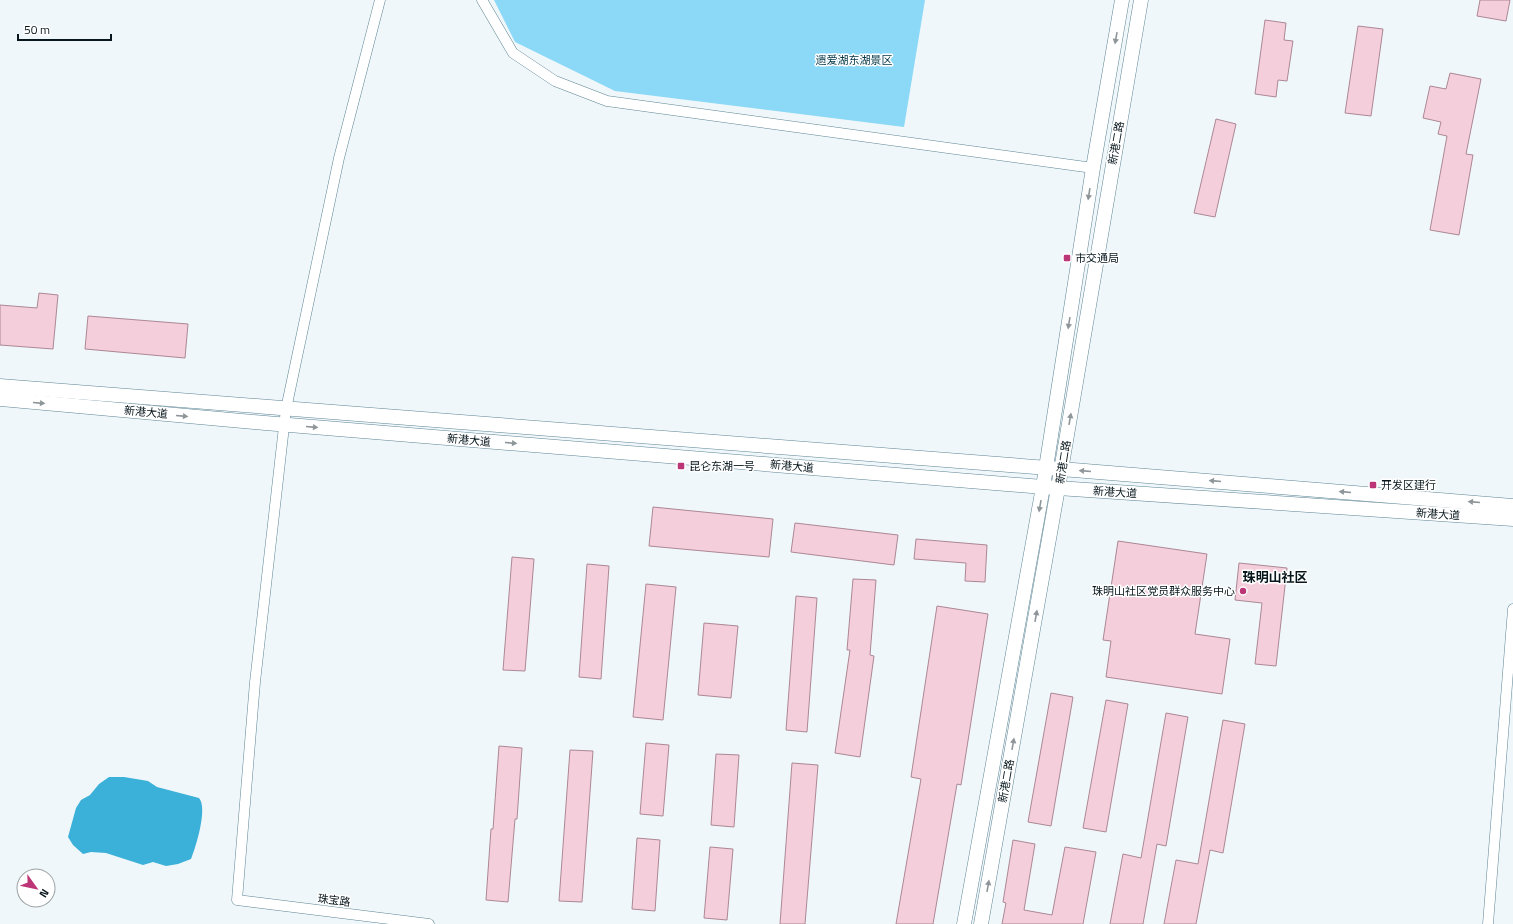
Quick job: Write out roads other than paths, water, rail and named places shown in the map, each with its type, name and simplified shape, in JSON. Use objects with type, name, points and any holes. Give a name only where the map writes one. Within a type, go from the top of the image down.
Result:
[{"type":"main road","name":"新港二路","points":[[964,924],[1043,487],[1093,168],[1122,0]]},
{"type":"main road","name":"新港二路","points":[[981,924],[1058,488],[1141,0]]},
{"type":"main road","name":"新港大道","points":[[0,386],[1513,506]]},
{"type":"main road","name":"新港大道","points":[[0,399],[284,425],[1043,487],[1513,519]]},
{"type":"street","points":[[284,425],[286,409],[339,158],[380,0]]},
{"type":"street","points":[[482,0],[513,53],[555,81],[607,101],[1093,168]]},
{"type":"street","name":"珠宝路","points":[[284,425],[254,682],[237,900],[429,924]]},
{"type":"street","points":[[1488,924],[1513,609]]},
{"type":"place","name":"市交通局","points":[[1067,258]]},
{"type":"place","name":"昆仑东湖一号","points":[[681,466]]},
{"type":"place","name":"开发区建行","points":[[1373,485]]},
{"type":"place","name":"珠明山社区党员群众服务中心","points":[[1243,591]]},
{"type":"district","name":"珠明山社区","points":[[1275,577]]},
{"type":"park label","name":"遗爱湖东湖景区","points":[[854,60]]}]
